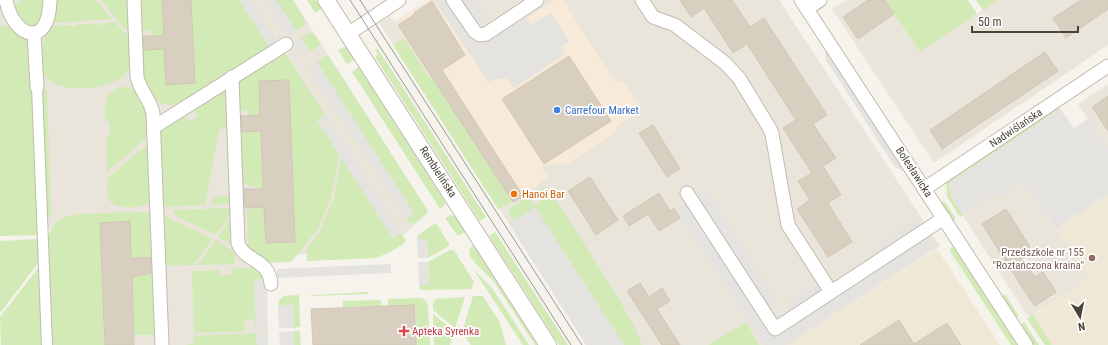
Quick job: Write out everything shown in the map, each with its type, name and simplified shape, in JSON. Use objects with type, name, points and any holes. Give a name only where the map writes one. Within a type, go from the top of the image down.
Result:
[{"type":"street","points":[[6,0],[10,13],[17,24],[25,31],[34,33],[42,29],[46,22],[49,13],[50,0]]},
{"type":"street","points":[[134,0],[137,73],[141,88],[152,107],[154,127],[162,345]]},
{"type":"street","name":"Rembielińska","points":[[326,0],[548,345]]},
{"type":"street","points":[[348,34],[399,0]]},
{"type":"street","points":[[454,0],[475,32],[480,35],[486,34],[537,0]]},
{"type":"street","points":[[642,0],[653,17],[675,25],[725,63],[739,78],[772,134],[788,225],[831,292]]},
{"type":"street","points":[[804,4],[820,0]]},
{"type":"street","name":"Bolesławicka","points":[[804,4],[1026,345]]},
{"type":"street","points":[[34,33],[46,345]]},
{"type":"street","points":[[154,127],[286,44]]},
{"type":"street","name":"Nadwiślańska","points":[[924,189],[1108,66]]},
{"type":"street","points":[[232,77],[238,243],[242,251],[265,267],[271,284]]},
{"type":"street","points":[[687,193],[775,329],[944,218]]},
{"type":"shaded area","points":[[0,0],[293,0],[428,211],[427,214],[391,246],[267,258],[268,345],[96,345],[91,227],[32,229],[0,47]]},
{"type":"shaded area","points":[[239,0],[251,0],[278,43],[270,48]]},
{"type":"shaded area","points":[[265,0],[276,0],[296,31],[288,36]]},
{"type":"shaded area","points":[[428,0],[779,0],[940,246],[790,345],[588,345],[379,23],[389,16],[395,22]]},
{"type":"shaded area","points":[[429,0],[434,0],[469,53],[555,0],[563,0],[614,81],[624,83],[642,111],[616,127],[618,131],[567,164],[541,166],[549,177],[513,202],[433,78],[395,23]]},
{"type":"shaded area","points":[[434,0],[446,0],[478,47],[522,19],[526,18],[531,25],[551,13],[569,41],[561,47],[565,54],[514,88],[508,79],[500,78],[488,82]]},
{"type":"shaded area","points":[[461,0],[474,0],[485,17],[477,23]]},
{"type":"shaded area","points":[[846,0],[885,0],[920,52],[998,0],[1108,0],[1108,45],[934,163],[832,9]]},
{"type":"shaded area","points":[[301,38],[310,52],[302,57],[293,43]]},
{"type":"shaded area","points":[[825,48],[905,172],[895,167],[826,60]]},
{"type":"shaded area","points":[[317,62],[414,214],[406,219],[309,68]]},
{"type":"shaded area","points":[[1108,84],[1108,149],[1078,104]]},
{"type":"shaded area","points":[[1060,109],[1074,128],[1088,119],[1108,149],[1108,194],[1056,229],[1024,182],[1000,197],[993,195],[962,214],[951,197],[949,183]]},
{"type":"shaded area","points":[[325,115],[401,233],[393,238],[317,120]]},
{"type":"shaded area","points":[[1024,182],[1089,278],[1029,317],[962,214],[993,195],[1000,197]]},
{"type":"shaded area","points":[[706,189],[778,303],[770,308],[779,314],[784,315],[790,313],[785,304],[820,283],[824,290],[886,250],[881,243],[918,219],[935,246],[783,345],[765,345],[676,208]]},
{"type":"shaded area","name":"Przedszkole nr 155 \"Roztańczona kraina\"","points":[[1108,194],[1108,345],[1052,345],[1033,315],[1088,278],[1056,229]]},
{"type":"shaded area","points":[[535,207],[624,345],[586,345],[509,224]]},
{"type":"shaded area","points":[[417,239],[427,240],[428,258],[418,258]]},
{"type":"shaded area","points":[[937,249],[1000,345],[790,345]]},
{"type":"shaded area","points":[[418,262],[428,262],[429,285],[419,285]]},
{"type":"shaded area","points":[[391,264],[391,273],[277,278],[277,269]]},
{"type":"shaded area","points":[[254,279],[264,279],[267,329],[256,330]]},
{"type":"shaded area","points":[[293,305],[294,328],[279,328],[278,306]]},
{"type":"shaded area","points":[[294,331],[294,345],[280,345],[279,332]]},
{"type":"shaded area","points":[[267,332],[267,345],[257,345],[256,333]]},
{"type":"green space","points":[[21,0],[46,0],[39,23],[33,27],[23,25],[12,7]]},
{"type":"green space","points":[[54,0],[97,1],[112,19],[53,23]]},
{"type":"green space","points":[[101,0],[129,0],[130,34]]},
{"type":"green space","points":[[139,0],[162,0],[164,36],[152,36],[151,31],[140,30]]},
{"type":"green space","points":[[191,0],[239,0],[270,48],[182,103],[171,105],[163,104],[152,95],[143,82],[142,50],[164,49],[166,85],[195,83]]},
{"type":"green space","points":[[276,0],[293,0],[305,20],[304,26],[296,31]]},
{"type":"green space","points":[[307,0],[316,0],[322,9],[315,13]]},
{"type":"green space","points":[[885,0],[968,0],[977,14],[920,52]]},
{"type":"green space","points":[[976,0],[998,0],[983,10]]},
{"type":"green space","points":[[115,22],[128,37],[130,42],[130,64],[123,76],[105,85],[79,88],[55,84],[46,78],[41,66],[40,50],[52,26],[72,25],[72,27],[76,27],[76,25],[99,23],[100,26],[104,25],[104,23]]},
{"type":"green space","points":[[0,25],[14,28],[26,38],[31,51],[38,235],[0,236]]},
{"type":"green space","points":[[309,33],[314,34],[321,44],[310,52],[301,38]]},
{"type":"green space","points":[[403,39],[430,79],[433,78],[512,202],[518,200],[498,209],[393,45]]},
{"type":"green space","points":[[346,47],[354,60],[347,64],[338,50]]},
{"type":"green space","points":[[378,49],[486,217],[480,221],[375,57],[378,55],[375,50]]},
{"type":"green space","points":[[283,50],[325,115],[317,120],[339,154],[331,198],[318,229],[291,262],[266,263],[248,250],[247,210],[252,210],[252,207],[264,207],[266,243],[295,241],[288,80],[259,81],[260,117],[248,117],[248,111],[237,111],[236,80]]},
{"type":"green space","points":[[328,55],[428,211],[415,223],[410,223],[406,219],[414,213],[317,62]]},
{"type":"green space","points":[[359,67],[445,202],[444,206],[440,209],[352,72]]},
{"type":"green space","points":[[229,85],[230,128],[219,129],[205,205],[161,207],[159,133],[183,114],[188,122],[198,116],[193,108]]},
{"type":"green space","points":[[122,87],[137,92],[142,97],[147,111],[150,135],[107,172],[106,139],[110,134],[110,123],[105,119],[105,108],[107,98],[112,91]]},
{"type":"green space","points":[[41,89],[47,89],[51,216],[46,216]]},
{"type":"green space","points":[[1058,107],[1060,109],[949,183],[951,197],[963,215],[960,217],[947,197],[946,182]]},
{"type":"green space","points":[[261,131],[264,194],[256,194],[256,187],[240,183],[238,132]]},
{"type":"green space","points":[[150,142],[151,201],[136,207],[124,207],[113,204],[108,196],[107,179]]},
{"type":"green space","points":[[341,158],[393,238],[401,233],[405,239],[405,243],[376,258],[307,261],[307,248],[320,231],[334,199]]},
{"type":"green space","points":[[544,187],[548,188],[604,275],[633,323],[642,345],[624,345],[535,207],[509,224],[508,223],[514,220],[508,210],[528,197],[533,205],[542,199],[537,191]]},
{"type":"green space","points":[[233,196],[233,204],[211,205],[213,197]]},
{"type":"green space","points":[[941,201],[945,202],[956,219],[952,220],[943,207]]},
{"type":"green space","points":[[230,208],[232,213],[216,235],[174,215],[173,210]]},
{"type":"green space","points":[[151,212],[153,258],[131,258],[130,222],[100,223],[105,345],[51,345],[47,243],[54,225],[68,216],[77,214]]},
{"type":"green space","points":[[450,215],[455,216],[466,231],[458,236],[445,218]]},
{"type":"green space","points":[[163,216],[213,239],[193,265],[164,266]]},
{"type":"green space","points":[[233,216],[233,244],[231,245],[218,237]]},
{"type":"green space","points":[[436,223],[449,246],[428,258],[427,240],[418,240],[417,237]]},
{"type":"green space","points":[[495,232],[568,345],[559,345],[489,236]]},
{"type":"green space","points":[[38,239],[39,262],[0,313],[0,241]]},
{"type":"green space","points":[[216,240],[234,252],[235,264],[197,265]]},
{"type":"green space","points":[[475,245],[537,345],[535,345],[494,282],[470,256],[470,249]]},
{"type":"green space","points":[[954,247],[1017,345],[1011,345],[950,251],[950,249]]},
{"type":"green space","points":[[450,250],[454,250],[474,282],[471,289],[421,290],[419,285],[429,285],[428,262]]},
{"type":"green space","points":[[39,267],[42,345],[1,345],[0,317]]},
{"type":"green space","points":[[254,268],[260,270],[264,279],[254,279],[256,330],[254,319],[244,320],[245,331],[194,333],[192,271],[219,270],[219,275],[231,275],[231,269]]},
{"type":"green space","points":[[473,269],[492,288],[529,345],[523,345]]},
{"type":"green space","points":[[152,272],[156,335],[134,335],[132,273]]},
{"type":"green space","points":[[368,292],[368,294],[311,296],[311,295]]},
{"type":"green space","points":[[1005,294],[1019,316],[1015,317],[1002,297]]},
{"type":"green space","points":[[288,295],[299,295],[300,326],[294,328],[293,305],[278,306],[282,297]]},
{"type":"green space","points":[[473,296],[483,296],[500,323],[506,345],[471,345],[462,332]]},
{"type":"green space","points":[[465,297],[455,328],[433,310],[433,303],[436,299]]},
{"type":"green space","points":[[421,298],[425,300],[428,305],[430,345],[416,345],[414,305],[388,306],[388,299]]},
{"type":"green space","points":[[381,300],[381,306],[343,307],[343,301]]},
{"type":"green space","points":[[433,314],[454,331],[450,345],[434,345]]},
{"type":"green space","points":[[1032,315],[1052,345],[1045,345],[1027,319]]},
{"type":"green space","points":[[746,322],[759,345],[709,345]]},
{"type":"green space","points":[[1024,322],[1039,345],[1034,345],[1021,325]]},
{"type":"green space","points":[[294,331],[299,331],[300,333],[301,345],[294,345]]},
{"type":"green space","points":[[256,333],[257,345],[186,345],[194,343],[194,336]]},
{"type":"building","points":[[162,0],[191,0],[195,83],[166,85],[164,49],[144,50],[143,36],[164,36]]},
{"type":"building","points":[[680,0],[732,0],[750,27],[764,18],[827,115],[813,124],[836,158],[823,166],[841,195],[828,203],[852,242],[828,257],[797,209],[810,200],[798,181],[812,173],[783,128],[796,120],[747,44],[733,53],[704,8],[691,17]]},
{"type":"building","points":[[868,0],[885,0],[894,14],[858,39],[843,17]]},
{"type":"building","points":[[1081,0],[1108,0],[1108,9],[1066,38],[1053,18]]},
{"type":"building","points":[[432,1],[465,55],[442,70],[523,196],[513,202],[398,25]]},
{"type":"building","points":[[1045,52],[1058,71],[942,149],[930,130]]},
{"type":"building","name":"Carrefour Market","points":[[569,56],[611,121],[544,164],[502,99]]},
{"type":"building","points":[[289,80],[295,242],[266,243],[264,207],[245,208],[244,189],[263,189],[261,131],[242,132],[241,116],[260,115],[259,81]]},
{"type":"building","points":[[1108,96],[1108,131],[1092,107]]},
{"type":"building","points":[[653,125],[680,169],[667,177],[639,133]]},
{"type":"building","points":[[590,177],[618,220],[596,235],[568,191]]},
{"type":"building","points":[[659,193],[670,211],[674,208],[680,218],[659,231],[648,214],[629,226],[623,216]]},
{"type":"building","points":[[1006,209],[1030,247],[1019,254],[1035,277],[1043,272],[1056,292],[1035,306],[982,224]]},
{"type":"building","points":[[130,221],[131,258],[151,258],[151,273],[132,277],[134,345],[105,345],[100,223]]},
{"type":"building","points":[[640,283],[649,297],[662,288],[670,301],[657,309],[680,345],[662,345],[627,291]]},
{"type":"building","points":[[414,305],[416,345],[313,345],[311,309]]},
{"type":"building","points":[[899,320],[914,344],[947,323],[961,345],[860,345]]},
{"type":"tram line","points":[[350,0],[571,345]]},
{"type":"tram line","points":[[360,0],[582,345]]},
{"type":"place","name":"Carrefour Market","points":[[557,110]]},
{"type":"place","name":"Hanoi Bar","points":[[514,194]]},
{"type":"place","name":"Przedszkole nr 155 \"Roztańczona kraina\"","points":[[1092,258]]},
{"type":"place","name":"Apteka Syrenka","points":[[404,331]]}]
